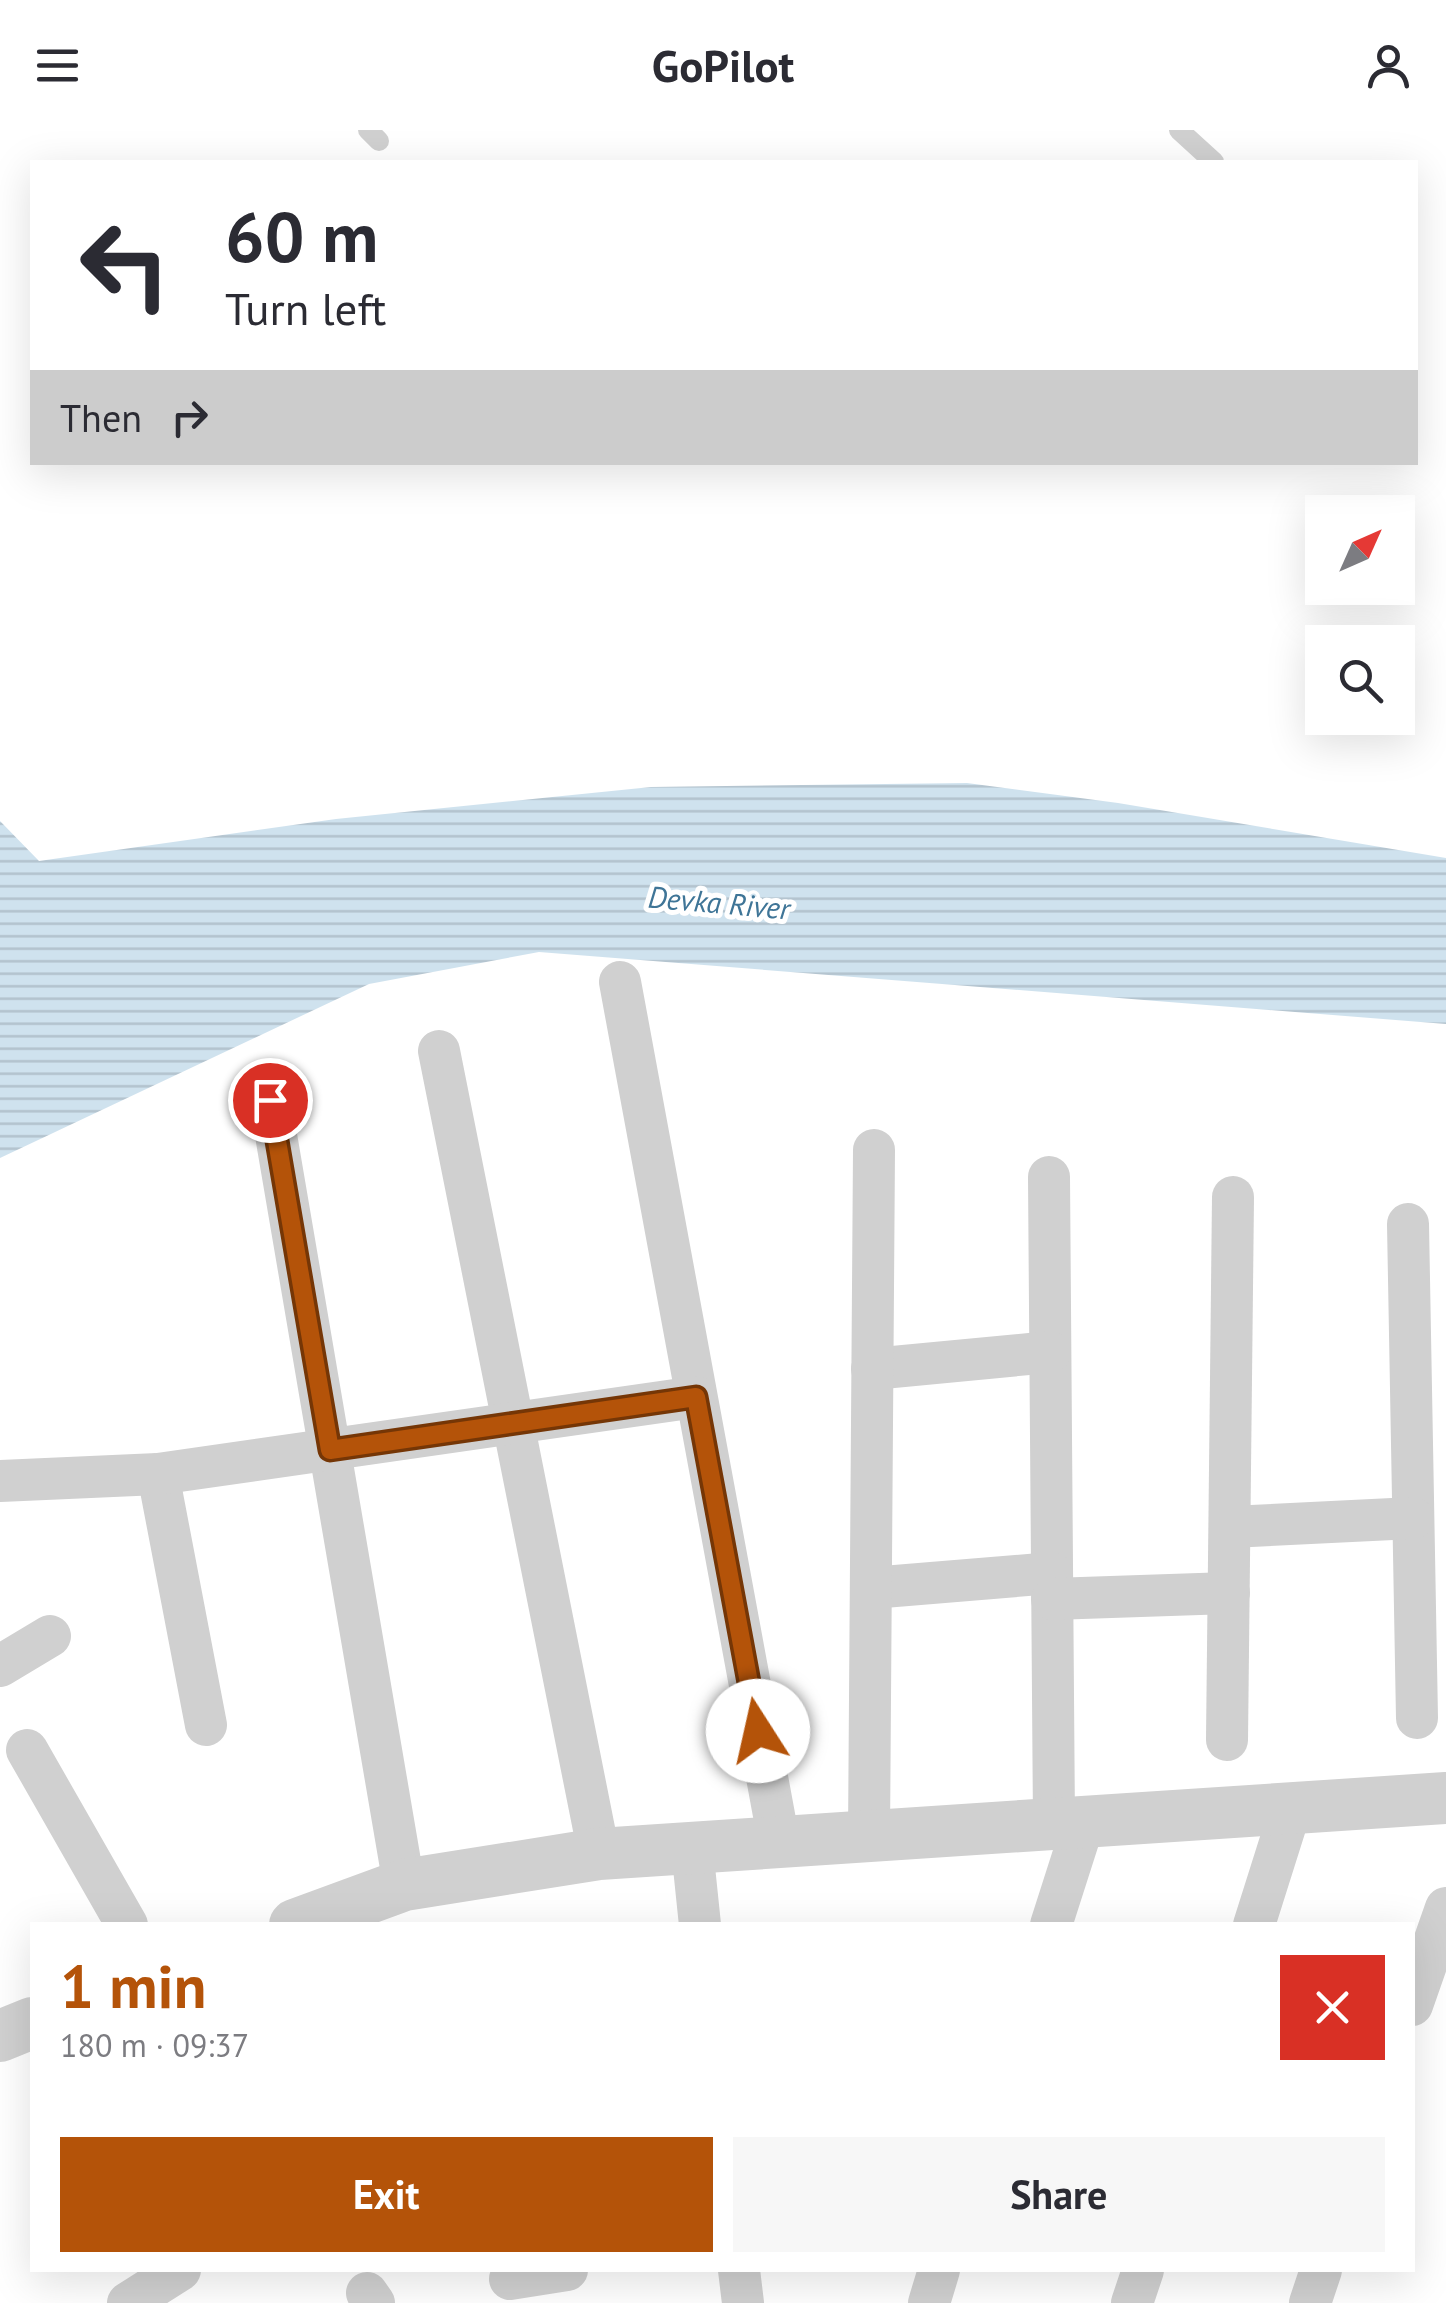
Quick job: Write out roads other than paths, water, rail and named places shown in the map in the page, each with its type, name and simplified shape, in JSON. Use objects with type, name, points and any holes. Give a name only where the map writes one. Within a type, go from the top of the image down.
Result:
[{"type":"street","points":[[620,982],[779,1842]]},
{"type":"street","points":[[439,1052],[599,1854]]},
{"type":"street","points":[[270,1100],[404,1884]]},
{"type":"street","points":[[869,1836],[874,1150]]},
{"type":"street","points":[[1048,1177],[1052,1586],[1069,1823],[1052,1922]]},
{"type":"street","points":[[1227,1740],[1232,1197]]},
{"type":"street","points":[[1408,1224],[1417,1718]]},
{"type":"street","points":[[872,1369],[1050,1352]]},
{"type":"street","points":[[0,1481],[158,1474],[696,1397]]},
{"type":"street","points":[[158,1474],[206,1725]]},
{"type":"street","points":[[1230,1527],[1413,1518]]},
{"type":"street","points":[[871,1588],[1052,1586],[1229,1593]]},
{"type":"street","points":[[0,1666],[50,1636]]},
{"type":"street","points":[[28,1750],[125,1922]]},
{"type":"street","points":[[303,1922],[404,1884],[599,1854],[1446,1798]]},
{"type":"street","points":[[1255,1922],[1291,1808]]},
{"type":"street","points":[[692,1848],[700,1922]]},
{"type":"street","points":[[1415,1997],[1446,1908]]},
{"type":"street","points":[[0,2036],[30,2024]]},
{"type":"street","points":[[128,2303],[177,2272]]},
{"type":"street","points":[[510,2280],[556,2272]]},
{"type":"street","points":[[740,2272],[743,2303]]},
{"type":"street","points":[[929,2303],[939,2272]]},
{"type":"street","points":[[1132,2303],[1142,2272]]},
{"type":"street","points":[[1310,2303],[1321,2272]]},
{"type":"lane","points":[[1180,130],[1212,160]]},
{"type":"water","name":"Devka River","points":[[967,783],[1118,803],[1446,858],[1446,1024],[539,952],[369,984],[0,1158],[0,821],[39,861],[336,819],[651,787]]}]
